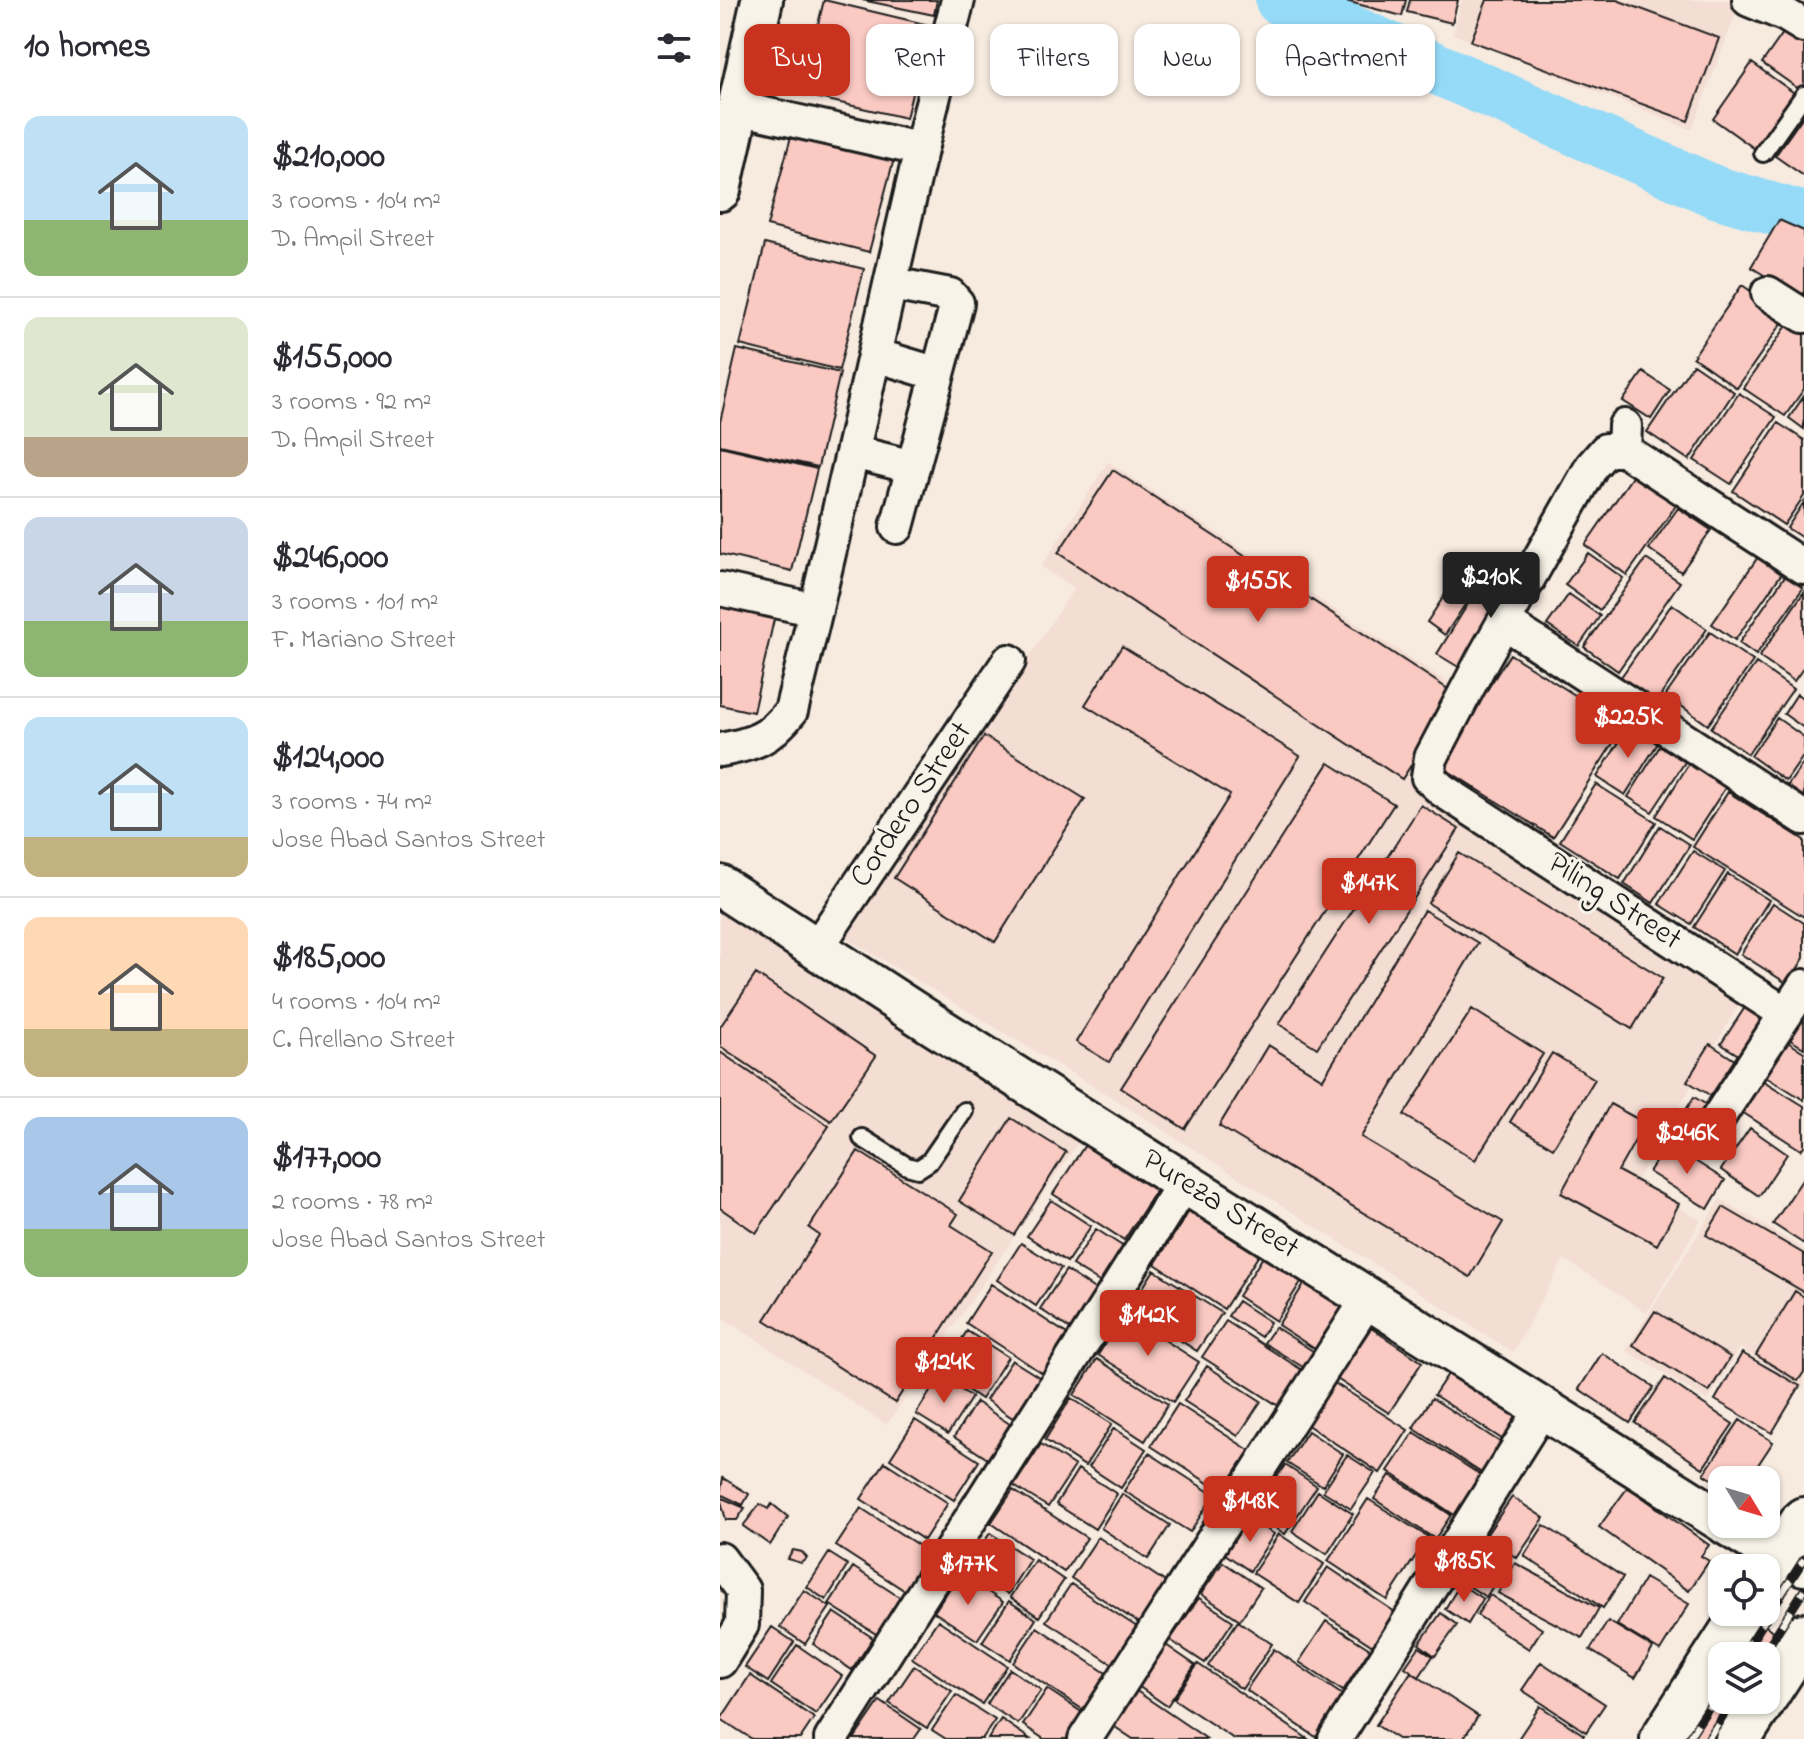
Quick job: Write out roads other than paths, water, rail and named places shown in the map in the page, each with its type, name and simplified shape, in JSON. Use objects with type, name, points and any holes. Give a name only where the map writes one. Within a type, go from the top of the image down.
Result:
[{"type":"main road","points":[[1783,1567],[1804,1520]]},
{"type":"main road","points":[[1663,1739],[1736,1626]]},
{"type":"main road","points":[[1780,1673],[1804,1636]]},
{"type":"main road","points":[[1738,1739],[1754,1714]]},
{"type":"street","points":[[720,190],[762,0]]},
{"type":"street","points":[[720,750],[755,743],[777,728],[791,711],[892,284],[919,149],[958,0]]},
{"type":"street","points":[[1749,0],[1804,26]]},
{"type":"street","points":[[738,108],[919,149]]},
{"type":"street","points":[[892,284],[955,298],[957,303],[897,527]]},
{"type":"street","points":[[1768,293],[1804,316]]},
{"type":"street","points":[[875,355],[938,374]]},
{"type":"street","points":[[1804,567],[1624,438],[1606,450],[1592,466],[1504,622],[1804,818]]},
{"type":"street","points":[[853,452],[913,467]]},
{"type":"street","points":[[720,589],[816,610]]},
{"type":"street","name":"Piling Street","points":[[1504,622],[1431,758],[1428,777],[1442,790],[1786,1014]]},
{"type":"street","name":"Cordero Street","points":[[816,949],[1009,661]]},
{"type":"street","name":"Pureza Street","points":[[720,886],[1708,1513]]},
{"type":"street","points":[[1716,1121],[1804,986]]},
{"type":"street","points":[[831,1739],[1184,1183]]},
{"type":"street","points":[[1085,1739],[1368,1299]]},
{"type":"street","points":[[1335,1739],[1542,1409]]},
{"type":"street","name":"Pureza Street","points":[[1744,1538],[1783,1567]]},
{"type":"street","points":[[720,1559],[743,1590],[742,1625],[720,1661]]},
{"type":"lane","points":[[1763,153],[1804,95]]},
{"type":"lane","points":[[862,1138],[907,1166],[918,1169],[929,1162],[964,1111]]},
{"type":"waterway","points":[[1281,0],[1716,192],[1804,218]]},
{"type":"railway","points":[[1751,1642],[1804,1559]]},
{"type":"railway","points":[[1771,1642],[1804,1590]]},
{"type":"railway","points":[[1688,1739],[1708,1708]]},
{"type":"railway","points":[[1708,1739],[1724,1714]]}]
